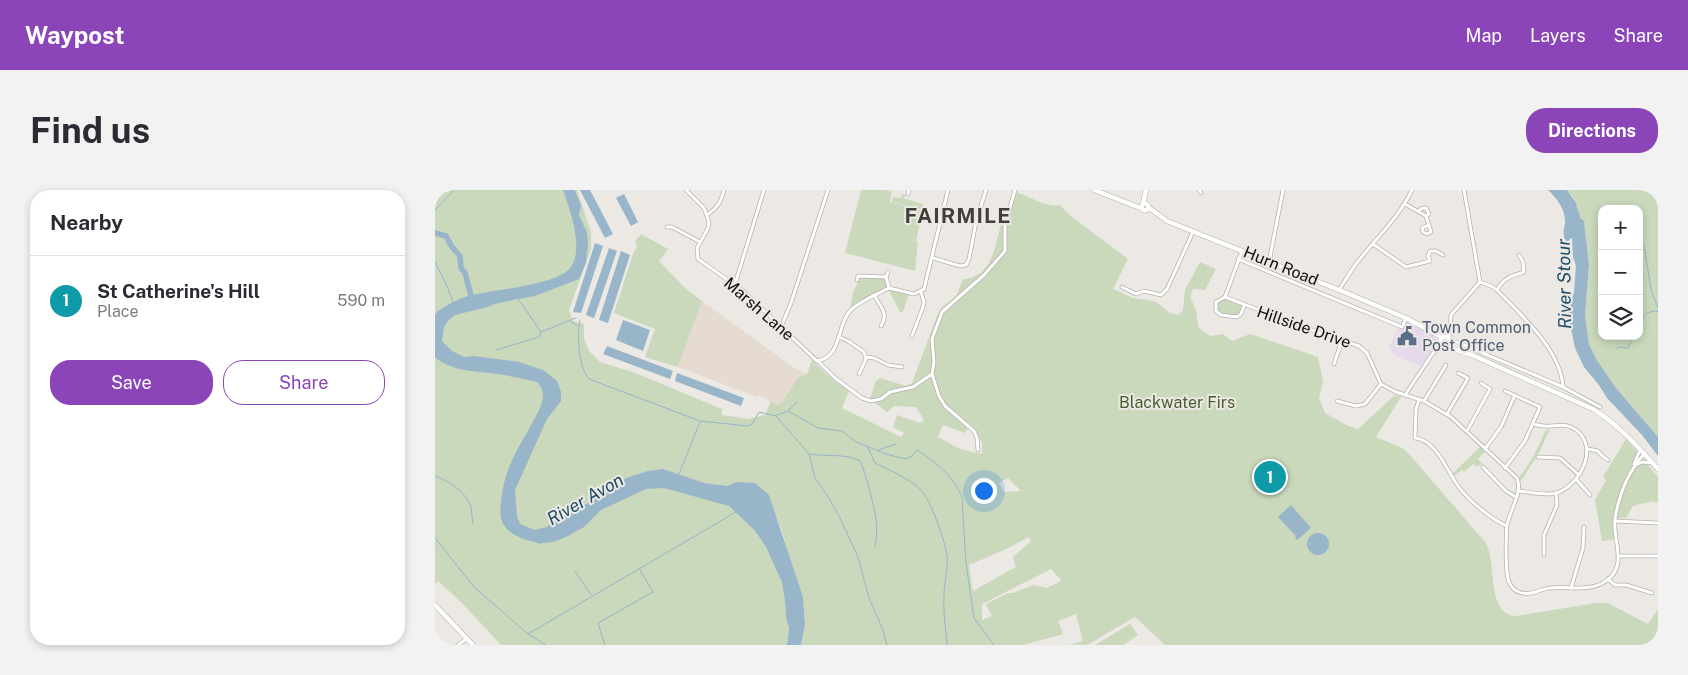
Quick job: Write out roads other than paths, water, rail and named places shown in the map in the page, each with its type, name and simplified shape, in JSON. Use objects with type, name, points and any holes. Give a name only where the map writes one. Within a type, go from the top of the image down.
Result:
[{"type":"main road","points":[[1094,190],[1132,205],[1145,207],[1145,192]]},
{"type":"main road","name":"Hurn Road","points":[[1145,207],[1167,221],[1407,318],[1456,348],[1593,409],[1623,432],[1658,469]]},
{"type":"main road","points":[[435,604],[473,645]]},
{"type":"street","points":[[667,227],[672,227],[700,242],[709,222],[704,208],[686,190]]},
{"type":"street","points":[[707,215],[717,208],[724,190]]},
{"type":"street","points":[[735,284],[764,190]]},
{"type":"street","points":[[781,327],[791,303],[828,190]]},
{"type":"street","points":[[817,361],[831,355],[851,309],[889,288],[912,294],[921,292],[926,285],[948,190]]},
{"type":"street","points":[[933,258],[960,266],[966,265],[986,190]]},
{"type":"street","points":[[978,450],[974,430],[945,406],[939,396],[932,374],[934,362],[932,338],[942,312],[984,275],[1005,251],[1005,225],[1015,190]]},
{"type":"street","points":[[1269,262],[1283,190]]},
{"type":"street","points":[[1339,290],[1355,265],[1388,228],[1405,204],[1412,190]]},
{"type":"street","points":[[1464,190],[1480,282]]},
{"type":"street","points":[[1405,204],[1426,216]]},
{"type":"street","points":[[1418,212],[1426,208],[1429,214],[1426,216],[1429,225]]},
{"type":"street","points":[[1122,287],[1136,294],[1144,291],[1161,295],[1167,289],[1193,232]]},
{"type":"street","name":"Marsh Lane","points":[[700,242],[697,252],[698,260],[735,284],[835,378],[863,398],[871,401],[881,399],[890,392],[913,387],[932,374]]},
{"type":"street","points":[[1373,244],[1406,267],[1430,261],[1428,256],[1430,251],[1436,251],[1443,255]]},
{"type":"street","name":"Hillside Drive","points":[[1225,298],[1242,250]]},
{"type":"street","points":[[1497,290],[1500,283],[1509,277],[1524,272],[1523,262],[1519,255]]},
{"type":"street","name":"Hurn Road","points":[[1238,259],[1402,327],[1407,318]]},
{"type":"street","points":[[888,272],[886,277],[889,288]]},
{"type":"street","points":[[857,280],[859,276],[886,277]]},
{"type":"street","points":[[1480,282],[1497,290],[1544,341],[1558,365],[1563,379],[1563,386]]},
{"type":"street","points":[[1405,395],[1433,353],[1445,342],[1450,327],[1449,319],[1453,311],[1480,282]]},
{"type":"street","points":[[912,336],[923,307],[924,298],[921,292]]},
{"type":"street","points":[[874,295],[885,315],[881,326]]},
{"type":"street","name":"Hillside Drive","points":[[1244,306],[1241,314],[1237,317],[1221,315],[1216,311],[1216,302],[1225,298],[1359,346],[1364,350],[1381,384]]},
{"type":"street","points":[[839,337],[861,349],[866,357],[859,374]]},
{"type":"street","points":[[1334,364],[1342,340]]},
{"type":"street","points":[[1457,342],[1563,386],[1600,406]]},
{"type":"street","points":[[866,357],[875,358],[888,365],[902,367]]},
{"type":"street","points":[[1423,401],[1446,365]]},
{"type":"street","points":[[1447,414],[1468,378],[1458,373]]},
{"type":"street","points":[[1467,431],[1490,388],[1481,383]]},
{"type":"street","points":[[1337,401],[1356,406],[1365,404],[1381,384],[1423,401],[1447,414],[1517,478],[1519,483],[1518,491],[1507,526],[1508,580],[1513,588],[1520,593],[1527,594],[1552,588],[1589,588],[1608,579],[1617,565],[1619,556],[1615,521],[1619,499],[1627,477],[1642,452]]},
{"type":"street","points":[[1505,391],[1540,407],[1525,441],[1505,468]]},
{"type":"street","points":[[1485,449],[1501,427],[1515,395]]},
{"type":"street","points":[[1419,400],[1416,409],[1415,438],[1425,442],[1439,456],[1462,491],[1488,514],[1507,526]]},
{"type":"street","points":[[1518,491],[1556,493],[1567,488],[1579,474],[1585,462],[1587,448],[1581,435],[1570,427],[1559,425],[1546,427],[1533,424]]},
{"type":"street","points":[[1587,448],[1598,451],[1609,460]]},
{"type":"street","points":[[1538,457],[1560,458],[1579,474]]},
{"type":"street","points":[[1633,467],[1642,462],[1652,463]]},
{"type":"street","points":[[1483,468],[1506,491],[1516,497]]},
{"type":"street","points":[[1576,478],[1590,496]]},
{"type":"street","points":[[1544,555],[1544,535],[1557,505],[1556,493]]},
{"type":"street","points":[[1615,521],[1658,523]]},
{"type":"street","points":[[1571,588],[1583,548],[1584,527]]},
{"type":"street","points":[[1619,556],[1658,556]]},
{"type":"street","points":[[1608,579],[1615,585],[1626,585],[1652,593]]},
{"type":"street","points":[[459,645],[467,639]]},
{"type":"water","points":[[563,190],[575,190],[581,206],[579,215],[587,233],[586,263],[579,279],[535,296],[498,303],[455,315],[444,327],[442,341],[452,351],[464,357],[474,356],[519,362],[543,370],[557,381],[561,392],[561,401],[547,419],[515,490],[517,516],[520,524],[535,530],[546,527],[611,490],[626,478],[648,471],[663,469],[704,483],[727,486],[737,482],[755,483],[769,495],[803,597],[805,624],[801,645],[787,645],[789,628],[782,583],[766,547],[755,531],[729,506],[664,488],[646,489],[601,510],[584,527],[566,537],[542,544],[526,540],[511,533],[503,523],[501,505],[504,483],[514,457],[540,409],[543,400],[542,391],[537,382],[465,370],[442,362],[435,357],[435,315],[438,311],[461,298],[537,283],[563,274],[571,267],[575,259],[576,250],[575,229]]},
{"type":"water","points":[[580,190],[590,190],[613,234],[605,238]]},
{"type":"water","points":[[1548,190],[1567,190],[1576,203],[1580,218],[1584,221],[1589,265],[1585,315],[1589,344],[1596,359],[1616,388],[1658,437],[1658,456],[1642,435],[1607,398],[1584,367],[1575,348],[1569,311],[1574,292],[1576,266],[1573,256],[1572,238],[1567,243],[1564,236],[1565,219],[1563,211],[1557,199]]},
{"type":"water","points":[[624,194],[638,222],[631,226],[616,198]]},
{"type":"water","points":[[595,243],[603,246],[581,313],[573,312]]},
{"type":"water","points":[[609,248],[617,251],[594,318],[586,315]]},
{"type":"water","points":[[621,251],[630,255],[608,323],[599,320]]},
{"type":"water","points":[[623,320],[650,330],[643,351],[616,340]]},
{"type":"water","points":[[607,346],[673,371],[670,379],[603,354]]},
{"type":"water","points":[[677,373],[744,398],[741,406],[675,381]]},
{"type":"water","points":[[1291,505],[1311,528],[1297,540],[1296,536],[1278,517]]},
{"type":"water","points":[[1318,533],[1326,536],[1329,544],[1326,552],[1318,555],[1310,552],[1307,544],[1310,536]]},
{"type":"waterway","points":[[435,210],[454,190]]},
{"type":"waterway","name":"River Avon","points":[[435,233],[446,236],[460,256],[461,268],[465,273],[473,303]]},
{"type":"waterway","points":[[1644,246],[1651,289],[1658,308]]},
{"type":"waterway","points":[[435,262],[453,302]]},
{"type":"waterway","points":[[519,300],[541,332]]},
{"type":"waterway","points":[[1643,317],[1645,314],[1658,311]]},
{"type":"waterway","points":[[496,350],[536,338],[540,336],[541,332],[576,318]]},
{"type":"waterway","points":[[580,320],[579,342],[581,359],[585,374],[589,379],[700,421],[748,426],[752,424],[759,412],[776,416],[809,454],[815,478],[840,518],[858,557],[869,598],[887,645]]},
{"type":"waterway","points":[[571,322],[578,326]]},
{"type":"waterway","points":[[1616,349],[1619,347],[1628,348],[1631,340]]},
{"type":"waterway","points":[[777,415],[788,411],[797,402]]},
{"type":"waterway","points":[[788,411],[818,428],[842,431],[856,442],[886,454],[905,459],[912,456],[917,450],[949,476],[959,489],[962,497],[966,563],[974,618],[994,645]]},
{"type":"waterway","points":[[679,474],[700,422]]},
{"type":"waterway","points":[[878,450],[896,444]]},
{"type":"waterway","points":[[868,448],[875,463],[917,486],[925,495],[933,512],[944,542],[947,557],[944,590],[947,645]]},
{"type":"waterway","points":[[810,454],[842,456],[860,461],[875,514],[877,530],[875,546]]},
{"type":"waterway","points":[[435,476],[451,484],[469,502],[473,524]]},
{"type":"waterway","points":[[528,634],[736,512]]},
{"type":"waterway","points":[[435,538],[474,587],[528,634],[546,645]]},
{"type":"waterway","points":[[605,645],[598,623],[653,592],[639,568]]},
{"type":"waterway","points":[[575,571],[591,595]]},
{"type":"place","name":"Town Common Post Office","points":[[1407,336]]},
{"type":"place","name":"St Catherine's Hill","points":[[1270,477]]},
{"type":"district","name":"FAIRMILE","points":[[958,215]]},
{"type":"water label","name":"River Stour","points":[[1564,284]]},
{"type":"park label","name":"Blackwater Firs","points":[[1177,402]]}]
